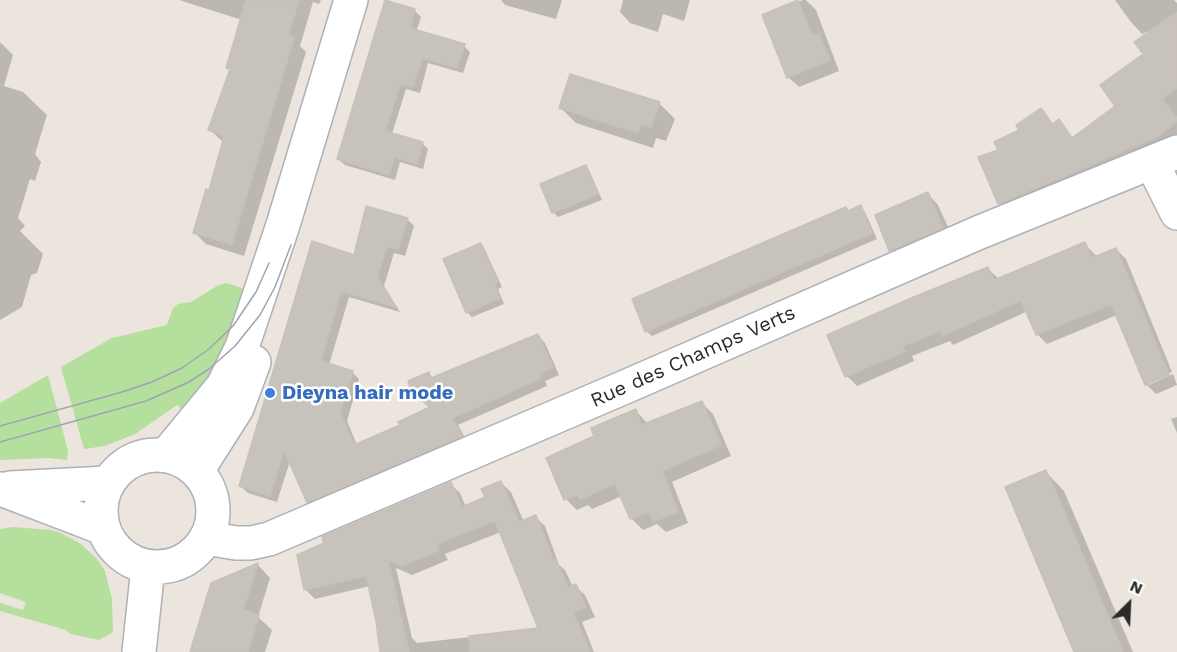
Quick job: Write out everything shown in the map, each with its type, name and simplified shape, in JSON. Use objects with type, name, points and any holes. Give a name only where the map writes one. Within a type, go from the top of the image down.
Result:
[{"type":"street","points":[[197,471],[237,408],[253,367],[280,254],[284,225],[351,0]]},
{"type":"street","points":[[1164,158],[1177,213]]},
{"type":"street","name":"Rue des Champs Verts","points":[[206,538],[236,543],[251,543],[269,539],[980,232],[1164,158]]},
{"type":"street","points":[[166,455],[223,386],[242,347],[280,254]]},
{"type":"street","points":[[151,454],[166,455],[182,461],[197,471],[207,485],[212,502],[212,523],[206,538],[186,559],[168,566],[148,567],[135,563],[112,545],[103,528],[100,515],[101,501],[107,483],[118,470],[132,460],[151,454]]},
{"type":"street","points":[[1,489],[107,483]]},
{"type":"street","points":[[1,489],[103,528]]},
{"type":"street","points":[[138,652],[148,567]]},
{"type":"green space","points":[[226,283],[245,289],[228,358],[185,411],[177,405],[135,434],[105,446],[84,449],[61,367],[112,338],[167,325],[173,308],[178,304],[191,302]]},
{"type":"green space","points":[[48,375],[68,451],[67,460],[48,458],[0,460],[0,403]]},
{"type":"green space","points":[[13,527],[61,533],[81,544],[97,559],[105,571],[112,599],[113,632],[99,640],[71,634],[66,630],[0,611],[0,603],[23,610],[26,602],[0,593],[0,529]]},
{"type":"building","points":[[246,0],[299,0],[288,36],[294,38],[232,244],[193,233],[206,189],[209,190],[223,140],[223,135],[208,130],[230,69],[226,68]]},
{"type":"building","points":[[385,0],[415,9],[410,28],[465,44],[457,68],[422,58],[413,87],[400,84],[385,131],[423,142],[417,164],[394,157],[389,175],[337,159]]},
{"type":"building","points":[[798,0],[812,36],[819,34],[830,60],[787,78],[762,15]]},
{"type":"building","points":[[1177,12],[1177,88],[1162,99],[1177,121],[1159,136],[998,204],[978,157],[998,150],[994,142],[1019,130],[1016,125],[1041,108],[1052,124],[1059,119],[1072,138],[1115,106],[1100,85],[1143,54],[1134,42]]},
{"type":"building","points":[[570,74],[660,102],[651,127],[641,124],[638,133],[559,108]]},
{"type":"building","points":[[586,165],[598,194],[552,213],[540,184]]},
{"type":"building","points":[[928,192],[943,228],[889,251],[875,215]]},
{"type":"building","points":[[861,205],[872,233],[645,332],[632,299],[846,207],[848,211]]},
{"type":"building","points":[[366,206],[408,218],[398,249],[387,246],[377,277],[396,307],[341,291],[321,361],[353,371],[340,412],[354,445],[400,425],[398,422],[430,407],[406,389],[410,387],[408,381],[429,372],[431,378],[538,334],[553,367],[539,374],[540,379],[452,418],[462,436],[307,503],[284,450],[270,496],[239,486],[312,241],[354,255]]},
{"type":"building","points":[[1085,242],[1092,258],[1116,248],[1169,375],[1145,385],[1111,304],[1036,335],[1021,300],[942,336],[940,331],[903,346],[905,351],[845,377],[827,335],[988,267],[994,280]]},
{"type":"building","points":[[481,243],[498,282],[494,284],[500,298],[466,313],[443,259]]},
{"type":"building","points":[[702,401],[721,445],[662,471],[678,512],[653,522],[650,512],[630,519],[615,484],[580,499],[577,495],[564,500],[546,458],[594,436],[591,428],[636,409],[641,425]]},
{"type":"building","points":[[1046,470],[1123,652],[1074,652],[1005,487]]},
{"type":"building","points":[[501,481],[519,522],[536,515],[553,560],[555,559],[568,587],[576,584],[586,607],[573,612],[590,652],[470,652],[469,636],[538,628],[495,521],[437,544],[439,550],[402,566],[388,560],[409,652],[380,652],[366,576],[304,590],[297,555],[324,543],[322,537],[451,482],[462,507],[485,497],[481,489]]},
{"type":"building","points":[[258,563],[243,610],[259,615],[248,652],[190,652],[211,583]]},
{"type":"tram line","points":[[0,442],[146,401],[189,382],[209,369],[235,346],[260,315],[275,287],[291,245]]},
{"type":"tram line","points":[[0,426],[122,392],[152,382],[182,368],[209,349],[233,326],[256,292],[269,263]]},
{"type":"place","name":"Dieyna hair mode","points":[[270,393]]}]
